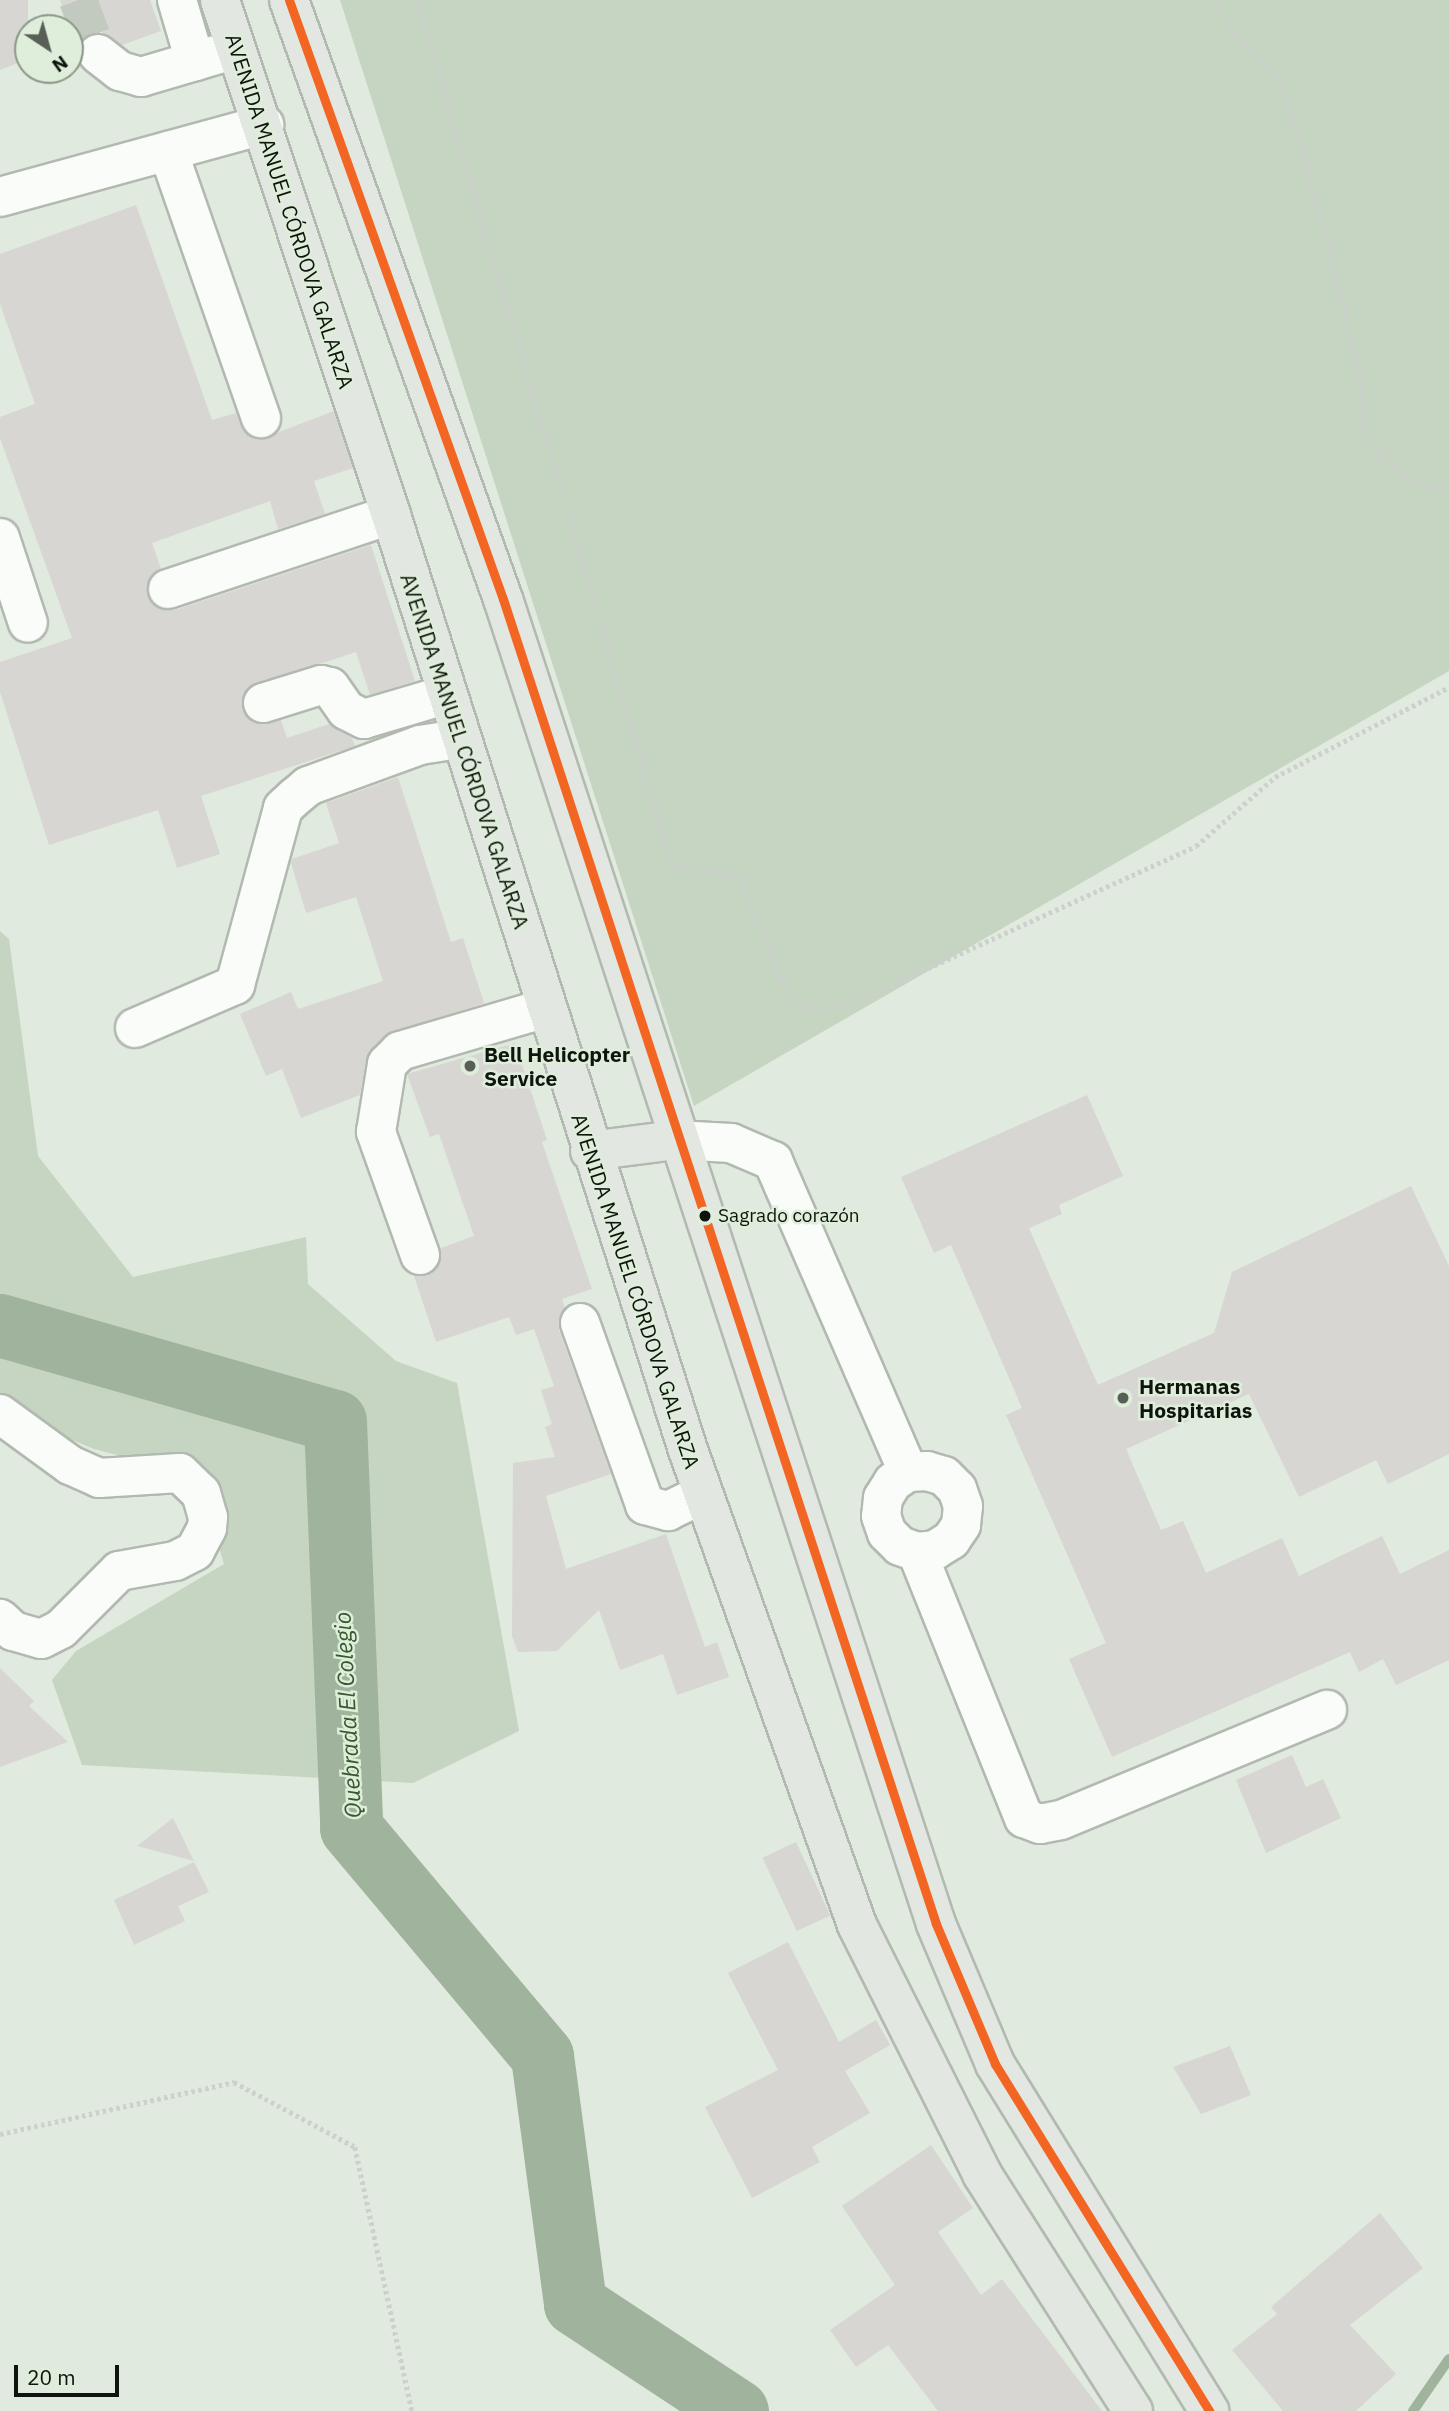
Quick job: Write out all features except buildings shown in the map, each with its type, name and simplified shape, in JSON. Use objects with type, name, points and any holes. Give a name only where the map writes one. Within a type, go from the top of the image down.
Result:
[{"type":"main road","name":"AVENIDA MANUEL CÓRDOVA GALARZA","points":[[220,0],[264,125],[391,515],[445,695],[590,1151],[703,1494],[857,1925],[982,2174],[1133,2411]]},
{"type":"main road","points":[[289,0],[503,599],[676,1140],[936,1924],[996,2064],[1209,2411]]},
{"type":"main road","points":[[590,1151],[676,1140]]},
{"type":"street","points":[[177,0],[195,61]]},
{"type":"street","points":[[98,54],[120,71],[141,77],[236,49]]},
{"type":"street","points":[[0,197],[264,125]]},
{"type":"street","points":[[168,151],[261,418]]},
{"type":"street","points":[[169,589],[391,515]]},
{"type":"street","points":[[0,538],[28,623]]},
{"type":"street","points":[[263,703],[321,685],[330,687],[346,710],[363,719],[445,695]]},
{"type":"street","points":[[135,1028],[235,985],[283,807],[309,786],[420,745],[459,739]]},
{"type":"street","points":[[420,1255],[376,1132],[387,1064],[400,1051],[546,1008]]},
{"type":"street","points":[[676,1140],[731,1143],[773,1161],[908,1472]]},
{"type":"street","points":[[580,1323],[645,1505],[668,1511],[703,1494]]},
{"type":"street","points":[[0,1414],[69,1465],[99,1478],[180,1473],[201,1493],[208,1517],[207,1528],[195,1551],[176,1561],[119,1572],[61,1629],[41,1639],[13,1631],[0,1619]]},
{"type":"street","points":[[927,1471],[944,1476],[957,1489],[963,1507],[961,1525],[951,1540],[935,1550],[917,1552],[900,1546],[887,1533],[881,1516],[883,1498],[893,1482],[908,1472],[927,1471]]},
{"type":"street","points":[[917,1552],[1024,1818],[1040,1824],[1061,1820],[1327,1710]]},
{"type":"path","points":[[416,0],[666,845],[676,865],[741,878],[788,995],[810,1008],[845,1006],[1196,846],[1275,777],[1449,687]]},
{"type":"path","points":[[1213,0],[1242,44],[1274,71],[1291,111],[1338,281],[1361,381],[1366,435],[1380,456],[1397,471],[1417,483],[1449,490]]},
{"type":"path","points":[[0,2134],[234,2082],[355,2147],[412,2411]]},
{"type":"green space","points":[[340,0],[1449,0],[1449,671],[694,1106]]},
{"type":"green space","points":[[0,931],[9,939],[38,1156],[133,1277],[306,1237],[308,1284],[396,1361],[457,1383],[519,1731],[413,1783],[82,1765],[52,1680],[76,1651],[224,1564],[209,1514],[155,1465],[94,1449],[0,1410]]},
{"type":"waterway","name":"Quebrada El Colegio","points":[[0,1325],[335,1421],[351,1828],[542,2056],[575,2304],[737,2411]]},
{"type":"waterway","points":[[1413,2411],[1449,2359]]},
{"type":"tunnel","points":[[78,0],[98,54]]},
{"type":"transit line","points":[[289,0],[503,599],[936,1924],[995,2064],[1209,2411]]},
{"type":"place","name":"Bell Helicopter Service","points":[[470,1066]]},
{"type":"place","name":"Sagrado corazón","points":[[705,1216]]},
{"type":"place","name":"Hermanas Hospitarias","points":[[1123,1398]]}]
